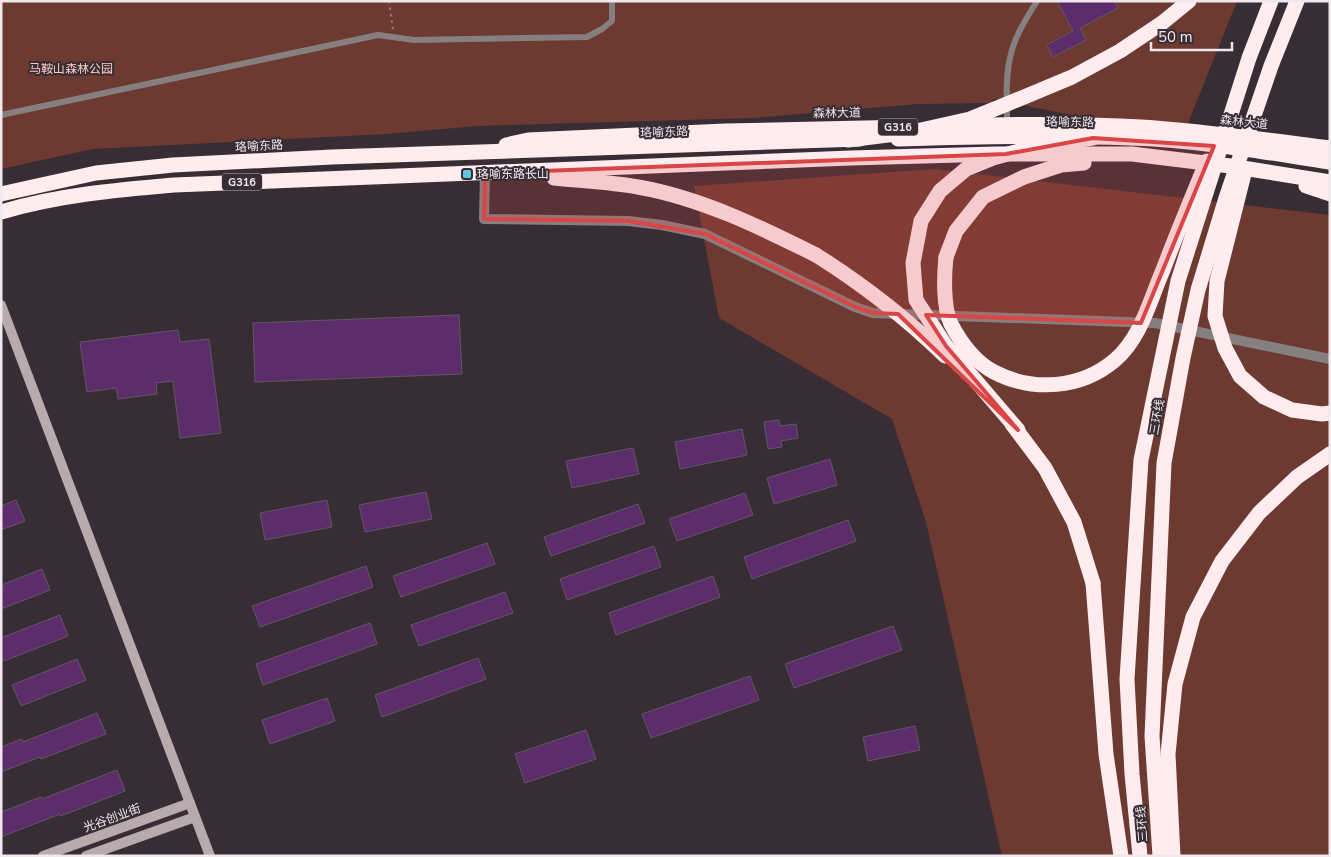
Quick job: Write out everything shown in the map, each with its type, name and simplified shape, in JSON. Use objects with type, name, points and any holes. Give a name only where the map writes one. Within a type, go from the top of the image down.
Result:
[{"type":"highway","points":[[848,140],[912,132],[970,119],[1072,77],[1134,42],[1190,1]]},
{"type":"highway","name":"三环线","points":[[1140,856],[1132,774],[1127,680],[1141,460],[1178,281],[1249,58],[1271,1]]},
{"type":"highway","name":"三环线","points":[[1160,856],[1152,736],[1164,463],[1182,358],[1198,290],[1226,198],[1271,66],[1296,1]]},
{"type":"highway","points":[[1159,157],[1060,165],[1024,177],[983,197],[956,230],[946,257],[944,286],[950,323],[968,351],[992,371],[1014,380],[1048,386],[1071,383],[1094,374],[1116,359],[1136,335],[1249,58]]},
{"type":"highway","points":[[1271,66],[1217,281],[1215,316],[1225,348],[1240,376],[1264,396],[1292,410],[1322,414],[1330,412]]},
{"type":"highway","name":"森林大道","points":[[466,153],[528,140],[725,131],[1007,125],[1141,127],[1238,136],[1330,148]]},
{"type":"highway","name":"珞喻东路","points":[[1,194],[96,173],[173,165],[848,140],[994,137],[1131,138],[1235,148],[1330,162]]},
{"type":"highway","points":[[1093,138],[1038,146],[993,158],[966,169],[940,191],[921,221],[913,263],[916,300],[946,346],[1018,430],[1045,468],[1074,522],[1093,583],[1106,754],[1121,856]]},
{"type":"highway","name":"G316","points":[[1,212],[31,203],[99,192],[174,185],[996,154],[1132,154],[1330,182]]},
{"type":"highway","points":[[1310,159],[1330,166]]},
{"type":"highway","points":[[1262,171],[1330,194]]},
{"type":"highway","points":[[485,173],[603,182],[639,187],[687,200],[752,223],[843,272],[919,330],[1018,430]]},
{"type":"highway","points":[[1173,856],[1168,754],[1175,684],[1193,617],[1222,561],[1258,513],[1297,477],[1330,454]]},
{"type":"main road","points":[[1,305],[210,856]]},
{"type":"main road","name":"光谷创业街","points":[[43,856],[190,804]]},
{"type":"main road","points":[[86,856],[195,817]]},
{"type":"street","points":[[485,173],[484,219],[628,222],[662,225],[705,234],[855,307],[873,313],[1155,323],[1330,359]]},
{"type":"lane","points":[[1,115],[378,36],[414,40],[587,37],[612,22],[612,1]]},
{"type":"lane","points":[[1007,125],[1007,89],[1010,58],[1018,32],[1037,1]]},
{"type":"path","points":[[389,1],[394,37]]},
{"type":"highlighted area","points":[[1093,138],[1214,146],[1141,323],[926,315],[946,346],[1018,430],[898,314],[873,313],[855,307],[705,234],[628,221],[484,219],[485,173],[1006,154]]},
{"type":"green space","name":"马鞍山森林公园","points":[[1,1],[1237,1],[1188,123],[1105,122],[993,99],[991,103],[918,104],[752,118],[477,126],[386,134],[93,149],[1,169]]},
{"type":"green space","points":[[935,169],[1330,215],[1330,856],[1002,856],[926,522],[892,419],[719,318],[694,186]]},
{"type":"building","points":[[1057,1],[1114,1],[1118,8],[1080,28],[1086,40],[1053,57],[1047,45],[1073,31]]},
{"type":"building","points":[[459,315],[462,374],[255,382],[253,323]]},
{"type":"building","points":[[178,330],[180,342],[209,339],[221,433],[180,438],[173,381],[156,383],[157,394],[118,399],[116,388],[87,392],[80,342]]},
{"type":"building","points":[[779,420],[780,426],[796,424],[798,438],[781,441],[782,447],[768,449],[764,422]]},
{"type":"building","points":[[742,429],[747,455],[680,469],[675,442]]},
{"type":"building","points":[[633,448],[639,474],[572,488],[566,461]]},
{"type":"building","points":[[830,459],[837,485],[774,504],[767,478]]},
{"type":"building","points":[[426,492],[432,519],[365,532],[359,505]]},
{"type":"building","points":[[745,493],[753,515],[677,541],[669,519]]},
{"type":"building","points":[[16,500],[25,521],[1,530],[1,506]]},
{"type":"building","points":[[327,500],[332,527],[265,540],[260,513]]},
{"type":"building","points":[[638,504],[645,523],[551,556],[544,537]]},
{"type":"building","points":[[848,520],[856,541],[752,579],[744,557]]},
{"type":"building","points":[[487,543],[495,564],[401,597],[393,576]]},
{"type":"building","points":[[654,546],[661,567],[567,600],[560,579]]},
{"type":"building","points":[[366,566],[373,587],[260,627],[252,606]]},
{"type":"building","points":[[42,569],[50,590],[1,609],[1,585]]},
{"type":"building","points":[[713,576],[720,597],[616,635],[609,613]]},
{"type":"building","points":[[505,592],[513,613],[419,646],[411,625]]},
{"type":"building","points":[[60,615],[68,636],[4,661],[1,656],[1,638]]},
{"type":"building","points":[[370,623],[377,644],[263,685],[256,664]]},
{"type":"building","points":[[893,626],[902,650],[794,688],[785,664]]},
{"type":"building","points":[[478,658],[486,679],[382,717],[375,695]]},
{"type":"building","points":[[77,659],[86,680],[21,706],[12,685]]},
{"type":"building","points":[[750,676],[759,700],[651,738],[642,714]]},
{"type":"building","points":[[327,698],[335,721],[270,744],[262,720]]},
{"type":"building","points":[[97,713],[106,734],[1,772],[1,747],[22,739],[23,742]]},
{"type":"building","points":[[915,726],[920,750],[868,761],[863,737]]},
{"type":"building","points":[[586,730],[596,759],[525,783],[515,754]]},
{"type":"building","points":[[117,770],[125,791],[1,837],[1,812],[41,797],[42,799]]},
{"type":"place","name":"珞喻东路长山","points":[[467,174]]}]
